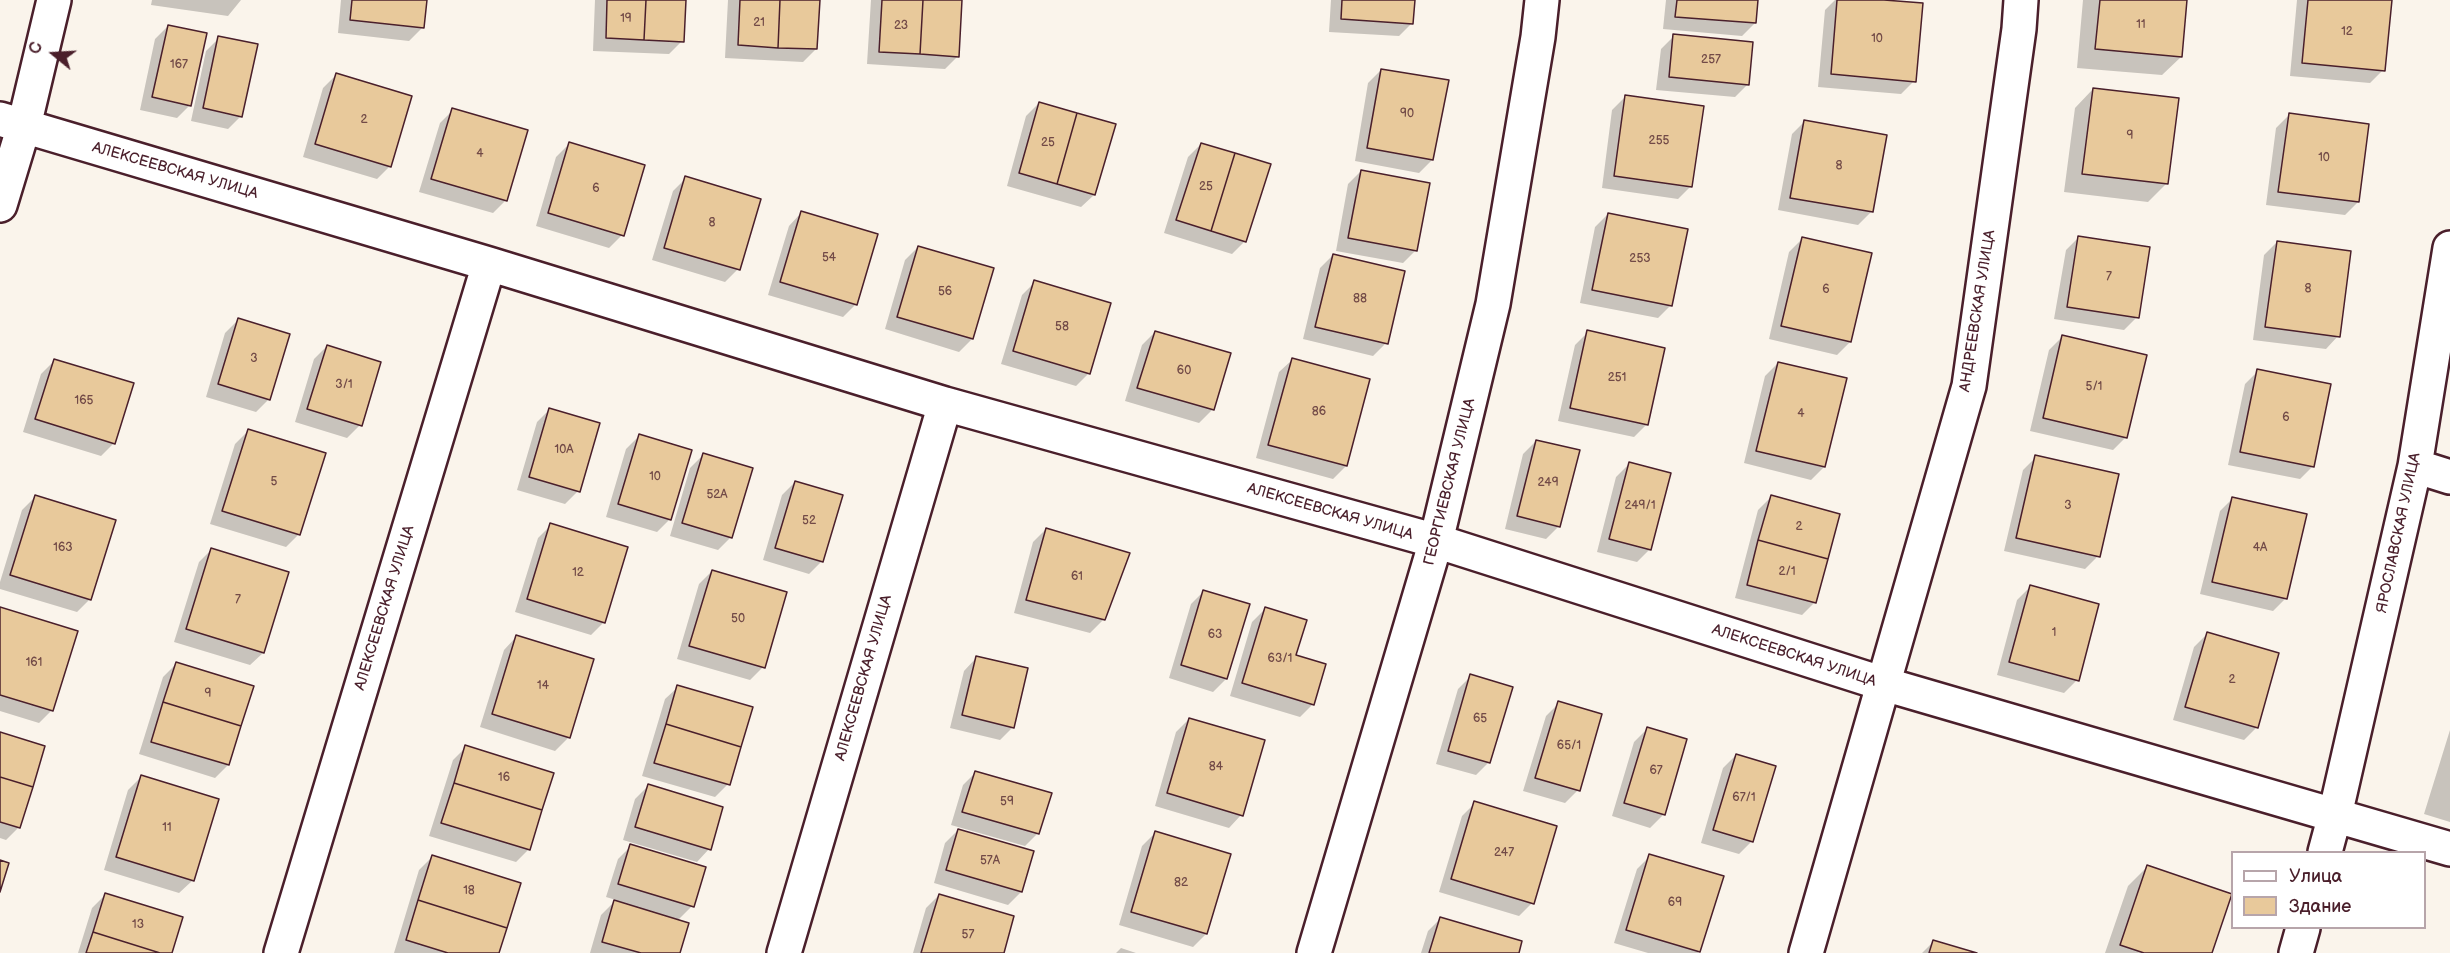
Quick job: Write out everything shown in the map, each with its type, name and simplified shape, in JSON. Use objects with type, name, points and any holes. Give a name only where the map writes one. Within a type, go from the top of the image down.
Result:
[{"type":"street","points":[[0,205],[12,123],[54,0]]},
{"type":"street","name":"ГЕОРГИЕВСКАЯ УЛИЦА","points":[[1314,953],[1436,542],[1493,304],[1538,37],[1542,0]]},
{"type":"street","name":"АНДРЕЕВСКАЯ УЛИЦА","points":[[1884,684],[1969,386],[2019,29],[2021,0]]},
{"type":"street","name":"АЛЕКСЕЕВСКАЯ УЛИЦА","points":[[12,123],[489,264],[945,404],[1436,542],[1884,684],[2450,849]]},
{"type":"street","name":"ЯРОСЛАВСКАЯ УЛИЦА","points":[[2335,815],[2415,466],[2450,248]]},
{"type":"street","name":"АЛЕКСЕЕВСКАЯ УЛИЦА","points":[[281,953],[489,264]]},
{"type":"street","name":"АЛЕКСЕЕВСКАЯ УЛИЦА","points":[[784,953],[945,404]]},
{"type":"street","points":[[2415,466],[2450,477]]},
{"type":"street","name":"АЛЕКСЕЕВСКАЯ УЛИЦА","points":[[1806,953],[1884,684]]},
{"type":"street","points":[[2325,851],[2335,815]]},
{"type":"street","points":[[2296,953],[2302,929]]},
{"type":"building","points":[[352,0],[427,0],[424,28],[350,20]]},
{"type":"building","points":[[607,0],[646,0],[644,40],[606,38]]},
{"type":"building","points":[[646,0],[686,0],[684,42],[644,40]]},
{"type":"building","points":[[740,0],[780,0],[778,48],[738,45]]},
{"type":"building","points":[[780,0],[820,0],[817,49],[778,48]]},
{"type":"building","points":[[882,0],[923,0],[920,54],[879,52]]},
{"type":"building","points":[[923,0],[962,0],[959,57],[920,54]]},
{"type":"building","points":[[1342,0],[1415,0],[1413,24],[1341,19]]},
{"type":"building","points":[[1677,0],[1758,0],[1756,23],[1675,17]]},
{"type":"building","points":[[1837,0],[1923,3],[1916,82],[1831,74]]},
{"type":"building","points":[[2100,0],[2187,0],[2182,57],[2095,49]]},
{"type":"building","points":[[2308,0],[2392,0],[2385,71],[2302,63]]},
{"type":"building","points":[[168,25],[207,33],[191,106],[152,97]]},
{"type":"building","points":[[1673,34],[1753,42],[1749,85],[1669,77]]},
{"type":"building","points":[[218,36],[258,44],[242,117],[203,108]]},
{"type":"building","points":[[1381,69],[1449,80],[1433,160],[1367,148]]},
{"type":"building","points":[[336,73],[412,96],[391,167],[315,144]]},
{"type":"building","points":[[2093,88],[2179,98],[2168,184],[2082,174]]},
{"type":"building","points":[[1625,95],[1704,106],[1692,187],[1614,176]]},
{"type":"building","points":[[1039,102],[1077,113],[1057,184],[1019,173]]},
{"type":"building","points":[[452,108],[528,130],[507,201],[431,179]]},
{"type":"building","points":[[1077,113],[1116,124],[1095,195],[1057,184]]},
{"type":"building","points":[[2289,113],[2369,124],[2359,202],[2278,192]]},
{"type":"building","points":[[1804,120],[1887,135],[1873,212],[1790,198]]},
{"type":"building","points":[[569,142],[645,165],[624,236],[548,213]]},
{"type":"building","points":[[1201,143],[1235,153],[1211,231],[1176,220]]},
{"type":"building","points":[[1235,153],[1271,164],[1246,242],[1211,231]]},
{"type":"building","points":[[1361,170],[1430,183],[1417,251],[1348,238]]},
{"type":"building","points":[[685,176],[761,199],[740,270],[664,248]]},
{"type":"building","points":[[801,211],[878,234],[857,305],[780,282]]},
{"type":"building","points":[[1608,213],[1688,229],[1672,306],[1592,290]]},
{"type":"building","points":[[2078,236],[2150,247],[2139,318],[2067,307]]},
{"type":"building","points":[[1802,237],[1872,253],[1851,342],[1781,326]]},
{"type":"building","points":[[2277,241],[2351,251],[2340,337],[2265,327]]},
{"type":"building","points":[[918,246],[994,268],[973,339],[897,317]]},
{"type":"building","points":[[1333,254],[1405,271],[1388,344],[1315,327]]},
{"type":"building","points":[[1034,280],[1111,303],[1090,374],[1013,351]]},
{"type":"building","points":[[238,318],[290,334],[270,400],[218,384]]},
{"type":"building","points":[[1587,330],[1665,348],[1648,425],[1570,408]]},
{"type":"building","points":[[1155,331],[1231,353],[1214,410],[1137,388]]},
{"type":"building","points":[[2062,335],[2147,355],[2127,438],[2043,418]]},
{"type":"building","points":[[327,345],[381,362],[362,426],[307,409]]},
{"type":"building","points":[[1292,358],[1370,379],[1347,466],[1268,445]]},
{"type":"building","points":[[54,359],[134,383],[115,444],[35,419]]},
{"type":"building","points":[[1778,362],[1847,378],[1825,467],[1756,451]]},
{"type":"building","points":[[2257,369],[2331,384],[2314,467],[2240,452]]},
{"type":"building","points":[[549,408],[600,423],[580,492],[529,477]]},
{"type":"building","points":[[248,429],[326,453],[300,535],[222,511]]},
{"type":"building","points":[[639,434],[692,450],[671,520],[618,504]]},
{"type":"building","points":[[1536,440],[1580,450],[1560,527],[1517,516]]},
{"type":"building","points":[[703,453],[753,468],[732,538],[682,523]]},
{"type":"building","points":[[2035,455],[2119,474],[2100,557],[2016,538]]},
{"type":"building","points":[[1629,462],[1671,473],[1651,550],[1609,539]]},
{"type":"building","points":[[795,481],[843,495],[823,562],[775,548]]},
{"type":"building","points":[[35,495],[116,520],[91,600],[10,575]]},
{"type":"building","points":[[1771,495],[1840,514],[1828,559],[1758,540]]},
{"type":"building","points":[[2232,497],[2307,514],[2287,599],[2212,582]]},
{"type":"building","points":[[550,523],[628,547],[605,623],[527,599]]},
{"type":"building","points":[[1046,528],[1130,553],[1105,620],[1026,600]]},
{"type":"building","points":[[1758,540],[1828,559],[1816,603],[1747,585]]},
{"type":"building","points":[[211,548],[289,572],[264,653],[186,629]]},
{"type":"building","points":[[712,570],[787,592],[765,668],[689,646]]},
{"type":"building","points":[[2030,585],[2099,604],[2079,681],[2009,662]]},
{"type":"building","points":[[1203,590],[1250,604],[1227,679],[1181,665]]},
{"type":"building","points":[[0,607],[78,631],[53,711],[0,695]]},
{"type":"building","points":[[1265,607],[1307,620],[1296,655],[1326,664],[1314,705],[1242,683]]},
{"type":"building","points":[[2207,632],[2279,653],[2258,728],[2185,707]]},
{"type":"building","points":[[516,635],[594,659],[570,738],[492,714]]},
{"type":"building","points":[[976,656],[1028,668],[1014,728],[962,715]]},
{"type":"building","points":[[176,662],[254,686],[241,726],[163,702]]},
{"type":"building","points":[[1470,674],[1513,687],[1490,763],[1448,751]]},
{"type":"building","points":[[677,685],[753,707],[741,747],[666,724]]},
{"type":"building","points":[[1558,701],[1602,714],[1580,791],[1535,778]]},
{"type":"building","points":[[163,702],[241,726],[229,765],[151,742]]},
{"type":"building","points":[[1189,718],[1265,740],[1243,816],[1167,793]]},
{"type":"building","points":[[666,724],[741,747],[730,785],[654,763]]},
{"type":"building","points":[[1647,727],[1687,739],[1665,815],[1624,803]]},
{"type":"building","points":[[0,732],[45,746],[33,787],[0,777]]},
{"type":"building","points":[[465,745],[554,773],[542,810],[454,783]]},
{"type":"building","points":[[1736,754],[1776,766],[1753,842],[1713,830]]},
{"type":"building","points":[[975,771],[1052,793],[1039,834],[962,812]]},
{"type":"building","points":[[141,775],[219,799],[194,881],[116,857]]},
{"type":"building","points":[[0,777],[33,787],[20,828],[0,822]]},
{"type":"building","points":[[454,783],[542,810],[530,850],[441,823]]},
{"type":"building","points":[[648,784],[723,807],[711,850],[635,827]]},
{"type":"building","points":[[1474,801],[1557,826],[1534,904],[1451,879]]},
{"type":"building","points":[[958,829],[1034,851],[1022,892],[946,870]]},
{"type":"building","points":[[1155,831],[1231,854],[1207,934],[1131,912]]},
{"type":"building","points":[[630,844],[706,867],[694,907],[618,884]]},
{"type":"building","points":[[1649,854],[1724,876],[1700,952],[1626,930]]},
{"type":"building","points":[[432,855],[521,883],[507,928],[418,900]]},
{"type":"building","points":[[0,860],[9,863],[0,892]]},
{"type":"building","points":[[2147,865],[2231,894],[2212,953],[2144,953],[2120,945]]},
{"type":"building","points":[[105,893],[183,917],[172,953],[160,953],[93,932]]},
{"type":"building","points":[[939,894],[1014,916],[1004,953],[921,953]]},
{"type":"building","points":[[418,900],[507,928],[499,953],[448,953],[406,940]]},
{"type":"building","points":[[614,900],[689,923],[680,953],[641,953],[602,942]]},
{"type":"building","points":[[1440,917],[1522,941],[1519,953],[1429,953]]},
{"type":"building","points":[[93,932],[160,953],[86,953]]},
{"type":"building","points":[[1933,940],[1977,953],[1929,953]]}]
